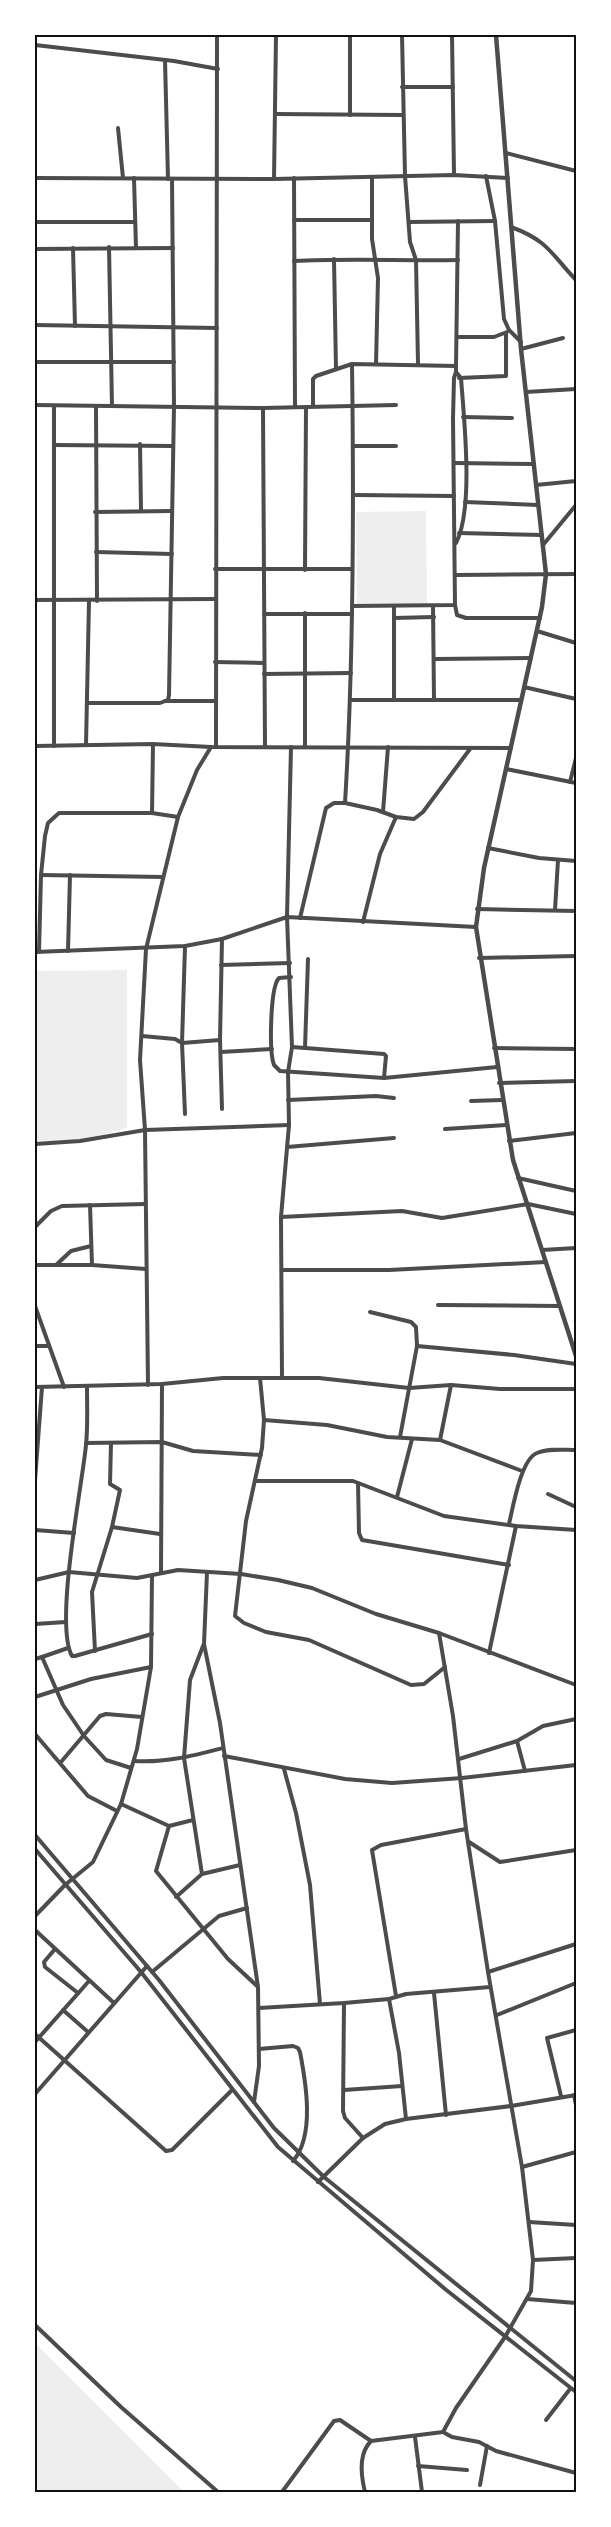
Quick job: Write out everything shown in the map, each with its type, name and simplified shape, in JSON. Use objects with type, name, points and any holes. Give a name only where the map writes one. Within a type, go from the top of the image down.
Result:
[{"type":"street","points":[[216,747],[217,35]]},
{"type":"street","points":[[274,179],[276,35]]},
{"type":"street","points":[[350,35],[350,114]]},
{"type":"street","points":[[402,35],[402,115],[410,242],[416,260],[418,364]]},
{"type":"street","points":[[452,35],[454,175]]},
{"type":"street","points":[[496,35],[521,348],[546,574],[540,618],[488,848],[477,909],[476,927],[479,958],[509,1141],[518,1178],[576,1356]]},
{"type":"street","points":[[35,45],[165,60],[218,69]]},
{"type":"street","points":[[165,60],[173,248],[174,328],[170,692],[165,701]]},
{"type":"street","points":[[402,87],[453,87]]},
{"type":"street","points":[[275,114],[402,115]]},
{"type":"street","points":[[118,128],[123,178]]},
{"type":"street","points":[[506,153],[576,170]]},
{"type":"street","points":[[35,178],[274,179],[454,175],[508,178]]},
{"type":"street","points":[[454,378],[506,376],[507,332],[504,319],[495,221],[486,176]]},
{"type":"street","points":[[372,177],[372,250],[376,260],[378,278],[376,364]]},
{"type":"street","points":[[134,178],[136,248]]},
{"type":"street","points":[[294,178],[295,407]]},
{"type":"street","points":[[294,220],[371,220]]},
{"type":"street","points":[[409,222],[495,221]]},
{"type":"street","points":[[35,222],[134,222]]},
{"type":"street","points":[[458,222],[458,337],[454,378],[454,533],[456,543],[455,604],[457,615],[462,618],[540,618]]},
{"type":"street","points":[[511,227],[528,234],[548,248],[576,280]]},
{"type":"street","points":[[73,248],[75,326]]},
{"type":"street","points":[[109,248],[112,406]]},
{"type":"street","points":[[35,249],[173,248]]},
{"type":"street","points":[[294,261],[334,259],[458,260]]},
{"type":"street","points":[[334,259],[336,369]]},
{"type":"street","points":[[35,325],[216,328]]},
{"type":"street","points":[[458,337],[494,337],[507,332]]},
{"type":"street","points":[[507,332],[521,342]]},
{"type":"street","points":[[521,348],[563,338]]},
{"type":"street","points":[[35,362],[174,362]]},
{"type":"street","points":[[345,803],[351,700],[354,495],[352,364]]},
{"type":"street","points":[[313,406],[313,379],[316,376],[352,364],[456,366]]},
{"type":"street","points":[[456,372],[461,378],[465,463],[465,502],[461,533],[456,543]]},
{"type":"street","points":[[526,392],[576,390]]},
{"type":"street","points":[[35,405],[263,408],[396,405]]},
{"type":"street","points":[[54,406],[54,746]]},
{"type":"street","points":[[96,407],[95,512],[97,601]]},
{"type":"street","points":[[306,407],[306,570]]},
{"type":"street","points":[[263,408],[265,747]]},
{"type":"street","points":[[463,417],[512,418]]},
{"type":"street","points":[[54,445],[140,444],[173,446]]},
{"type":"street","points":[[140,444],[141,510]]},
{"type":"street","points":[[353,446],[396,446]]},
{"type":"street","points":[[454,463],[534,464]]},
{"type":"street","points":[[536,485],[576,481]]},
{"type":"street","points":[[354,495],[454,496]]},
{"type":"street","points":[[465,502],[538,505]]},
{"type":"street","points":[[544,545],[576,505]]},
{"type":"street","points":[[95,512],[172,511]]},
{"type":"street","points":[[454,533],[542,535]]},
{"type":"street","points":[[96,552],[172,554]]},
{"type":"street","points":[[215,569],[352,569]]},
{"type":"street","points":[[456,575],[576,574]]},
{"type":"street","points":[[35,600],[215,599]]},
{"type":"street","points":[[86,745],[89,601]]},
{"type":"street","points":[[352,606],[434,606],[455,604]]},
{"type":"street","points":[[394,606],[394,700]]},
{"type":"street","points":[[434,606],[434,700]]},
{"type":"street","points":[[264,614],[352,614]]},
{"type":"street","points":[[305,614],[305,747]]},
{"type":"street","points":[[394,618],[434,617]]},
{"type":"street","points":[[537,631],[576,643]]},
{"type":"street","points":[[435,659],[530,658]]},
{"type":"street","points":[[215,662],[264,662]]},
{"type":"street","points":[[264,674],[351,673]]},
{"type":"street","points":[[524,687],[576,699]]},
{"type":"street","points":[[351,700],[521,700]]},
{"type":"street","points":[[87,703],[216,701]]},
{"type":"street","points":[[35,746],[153,744],[211,747],[511,748]]},
{"type":"street","points":[[152,813],[153,744]]},
{"type":"street","points":[[148,1385],[145,1130],[140,1060],[146,949],[178,817],[197,770],[211,747]]},
{"type":"street","points":[[282,1378],[281,1217],[289,1125],[288,1072],[292,1047],[291,977],[287,918],[291,747]]},
{"type":"street","points":[[384,812],[388,747]]},
{"type":"street","points":[[300,918],[326,808],[334,804],[345,803],[384,812],[396,817],[414,819],[424,812],[470,749]]},
{"type":"street","points":[[570,782],[576,758]]},
{"type":"street","points":[[506,769],[576,783]]},
{"type":"street","points":[[178,817],[152,813],[56,814],[47,826],[41,875],[37,952],[185,946],[222,938],[287,918],[476,927]]},
{"type":"street","points":[[363,922],[380,854],[396,817]]},
{"type":"street","points":[[488,848],[558,860],[576,861]]},
{"type":"street","points":[[555,910],[558,860]]},
{"type":"street","points":[[41,875],[163,877]]},
{"type":"street","points":[[68,951],[70,875]]},
{"type":"street","points":[[477,909],[576,911]]},
{"type":"street","points":[[222,938],[220,1040],[222,1109]]},
{"type":"street","points":[[185,946],[182,1043],[185,1114]]},
{"type":"street","points":[[479,958],[576,956]]},
{"type":"street","points":[[306,1048],[308,959]]},
{"type":"street","points":[[221,965],[290,963]]},
{"type":"street","points":[[291,977],[279,978],[274,985],[272,1049],[274,1064],[280,1070],[384,1078],[497,1068]]},
{"type":"street","points":[[142,1036],[176,1039],[182,1043],[220,1040]]},
{"type":"street","points":[[292,1047],[384,1054],[386,1056],[384,1078]]},
{"type":"street","points":[[494,1048],[576,1049]]},
{"type":"street","points":[[221,1052],[272,1049]]},
{"type":"street","points":[[499,1082],[576,1081]]},
{"type":"street","points":[[288,1100],[376,1096],[394,1098]]},
{"type":"street","points":[[472,1101],[502,1100]]},
{"type":"street","points":[[35,1144],[80,1141],[145,1130],[289,1125]]},
{"type":"street","points":[[445,1129],[506,1125]]},
{"type":"street","points":[[509,1141],[576,1133]]},
{"type":"street","points":[[287,1147],[394,1138]]},
{"type":"street","points":[[518,1178],[576,1191]]},
{"type":"street","points":[[35,1228],[56,1208],[146,1204]]},
{"type":"street","points":[[281,1217],[402,1211],[426,1217],[442,1218],[528,1204],[576,1214]]},
{"type":"street","points":[[90,1205],[92,1265]]},
{"type":"street","points":[[56,1265],[71,1251],[91,1246]]},
{"type":"street","points":[[542,1250],[576,1248]]},
{"type":"street","points":[[282,1270],[389,1270],[546,1262]]},
{"type":"street","points":[[35,1265],[92,1265],[146,1269]]},
{"type":"street","points":[[438,1305],[559,1306]]},
{"type":"street","points":[[35,1306],[64,1387]]},
{"type":"street","points":[[370,1312],[414,1323],[417,1346],[400,1437]]},
{"type":"street","points":[[35,1346],[49,1346]]},
{"type":"street","points":[[417,1346],[514,1355],[576,1364]]},
{"type":"street","points":[[35,1387],[87,1388],[162,1384],[223,1378],[282,1378],[348,1380],[409,1388],[451,1385],[500,1389],[576,1389]]},
{"type":"street","points":[[260,1378],[264,1420],[261,1455],[246,1521],[235,1616],[244,1623],[266,1632],[309,1640],[411,1684],[424,1684],[445,1667]]},
{"type":"street","points":[[161,1573],[162,1384]]},
{"type":"street","points":[[440,1440],[451,1385]]},
{"type":"street","points":[[35,1480],[42,1387]]},
{"type":"street","points":[[87,1388],[86,1443],[69,1572],[66,1622],[68,1648],[73,1656],[152,1634]]},
{"type":"street","points":[[264,1420],[302,1422],[400,1437],[440,1440],[522,1471]]},
{"type":"street","points":[[397,1497],[412,1438]]},
{"type":"street","points":[[86,1443],[162,1442],[193,1451],[261,1455]]},
{"type":"street","points":[[96,1651],[92,1595],[112,1528],[120,1490],[118,1486],[110,1484],[111,1443]]},
{"type":"street","points":[[509,1524],[522,1471],[532,1455],[539,1452],[576,1450]]},
{"type":"street","points":[[255,1481],[346,1481],[358,1483],[444,1516],[516,1526],[576,1530]]},
{"type":"street","points":[[358,1483],[359,1533],[362,1540],[509,1565]]},
{"type":"street","points":[[548,1494],[576,1507]]},
{"type":"street","points":[[489,1653],[516,1526]]},
{"type":"street","points":[[112,1528],[160,1534]]},
{"type":"street","points":[[35,1530],[74,1533]]},
{"type":"street","points":[[35,1580],[69,1572],[99,1573],[138,1578],[178,1570],[241,1574],[312,1588],[376,1614],[439,1633],[576,1684]]},
{"type":"street","points":[[207,1572],[204,1644],[223,1748],[258,1987],[259,2066],[254,2102]]},
{"type":"street","points":[[35,1916],[65,1885],[93,1862],[120,1804],[134,1761],[151,1667],[152,1576]]},
{"type":"street","points":[[35,1624],[66,1622]]},
{"type":"street","points":[[439,1633],[462,1778],[466,1829],[490,1987],[497,2015],[522,2167],[533,2260],[531,2290],[505,2337],[456,2408],[443,2432]]},
{"type":"street","points":[[202,1874],[184,1758],[190,1680],[204,1644]]},
{"type":"street","points":[[35,1659],[68,1648]]},
{"type":"street","points":[[42,1656],[54,1689],[84,1736],[106,1760],[131,1768]]},
{"type":"street","points":[[35,1697],[54,1689],[116,1673],[151,1667]]},
{"type":"street","points":[[61,1762],[103,1715],[142,1716]]},
{"type":"street","points":[[459,1759],[517,1741],[543,1726],[576,1719]]},
{"type":"street","points":[[35,1734],[61,1762],[88,1796],[117,1811]]},
{"type":"street","points":[[517,1741],[525,1771]]},
{"type":"street","points":[[134,1761],[156,1762],[184,1758],[223,1748]]},
{"type":"street","points":[[224,1756],[284,1769],[345,1779],[392,1784],[576,1765]]},
{"type":"street","points":[[284,1769],[296,1813],[310,1885],[320,2004]]},
{"type":"street","points":[[120,1804],[169,1826],[193,1820]]},
{"type":"street","points":[[169,1826],[155,1868],[176,1897],[228,1959],[258,1987]]},
{"type":"street","points":[[396,1996],[372,1850],[381,1845],[466,1829]]},
{"type":"street","points":[[35,1835],[152,1972],[284,2141],[324,2177],[576,2381]]},
{"type":"street","points":[[469,1842],[500,1862],[576,1850]]},
{"type":"street","points":[[35,1849],[141,1972],[267,2135],[318,2182],[505,2337],[576,2392]]},
{"type":"street","points":[[176,1897],[202,1874],[240,1865]]},
{"type":"street","points":[[152,1972],[225,1913],[246,1908]]},
{"type":"street","points":[[35,1930],[114,2003]]},
{"type":"street","points":[[488,1972],[576,1944]]},
{"type":"street","points":[[55,1949],[44,1962],[45,1967],[78,1993]]},
{"type":"street","points":[[35,2094],[147,1966]]},
{"type":"street","points":[[35,2042],[37,2036],[89,1981]]},
{"type":"street","points":[[497,2015],[576,1983]]},
{"type":"street","points":[[259,2008],[390,1999],[396,1996],[490,1987]]},
{"type":"street","points":[[434,1993],[446,2115]]},
{"type":"street","points":[[390,1999],[406,2119]]},
{"type":"street","points":[[344,2003],[342,2053],[345,2118],[363,2138]]},
{"type":"street","points":[[63,2010],[88,2032]]},
{"type":"street","points":[[562,2096],[548,2038],[576,2030]]},
{"type":"street","points":[[37,2036],[166,2151],[172,2150],[232,2090]]},
{"type":"street","points":[[259,2049],[292,2046],[298,2048],[300,2052],[306,2108],[305,2138],[299,2154],[293,2161]]},
{"type":"street","points":[[344,2090],[402,2086]]},
{"type":"street","points":[[318,2182],[363,2138],[385,2124],[406,2119],[511,2106],[562,2096],[575,2095],[576,2105]]},
{"type":"street","points":[[522,2167],[576,2152]]},
{"type":"street","points":[[529,2222],[576,2224]]},
{"type":"street","points":[[533,2260],[576,2258]]},
{"type":"street","points":[[526,2299],[576,2303]]},
{"type":"street","points":[[35,2325],[121,2407],[218,2492]]},
{"type":"street","points":[[546,2420],[570,2389]]},
{"type":"street","points":[[282,2492],[334,2421],[340,2420],[371,2441],[443,2432],[452,2437],[479,2442],[496,2451],[576,2473]]},
{"type":"street","points":[[415,2437],[422,2492]]},
{"type":"street","points":[[365,2492],[362,2461],[366,2446],[371,2441]]},
{"type":"street","points":[[480,2485],[487,2446]]},
{"type":"street","points":[[418,2466],[467,2470]]},
{"type":"shaded area","points":[[426,511],[427,604],[357,605],[356,512]]},
{"type":"shaded area","points":[[127,970],[127,1128],[83,1140],[35,1141],[35,971]]},
{"type":"shaded area","points":[[35,2343],[184,2492],[35,2492]]}]
